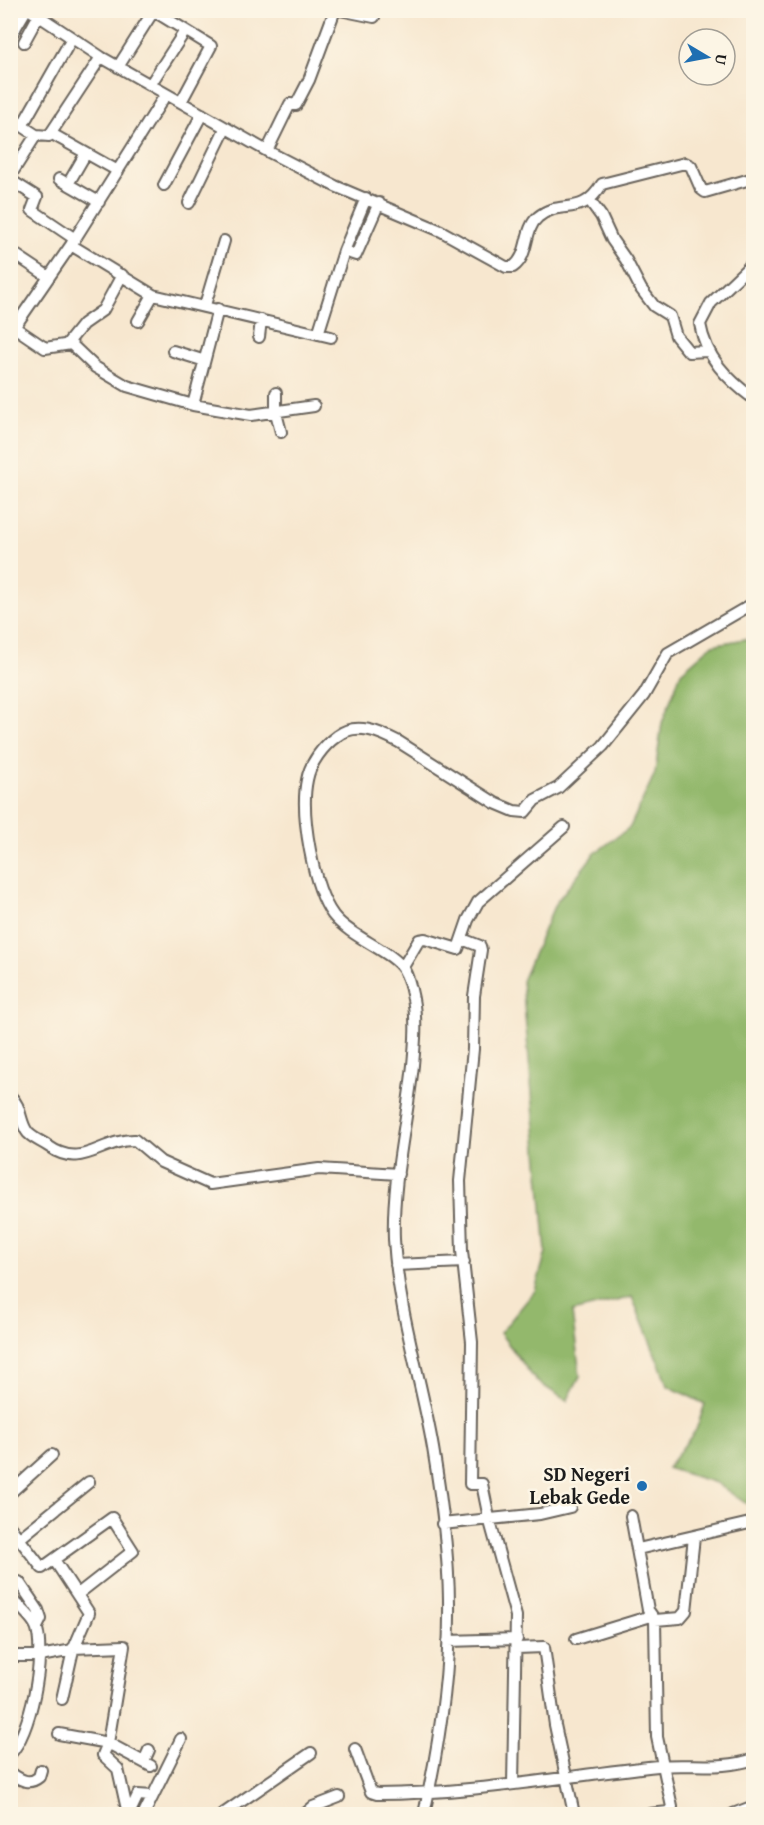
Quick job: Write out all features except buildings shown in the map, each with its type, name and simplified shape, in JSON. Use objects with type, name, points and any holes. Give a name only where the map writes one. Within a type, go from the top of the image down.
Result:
[{"type":"street","points":[[10,37],[14,22],[26,10]]},
{"type":"street","points":[[118,67],[154,11],[211,46],[181,102]]},
{"type":"street","points":[[267,152],[290,104],[296,105],[342,11],[374,17]]},
{"type":"street","points":[[24,42],[37,12],[101,57],[267,152],[335,186],[441,231],[506,267],[513,267],[523,257],[531,227],[537,218],[548,212],[590,201],[602,183],[685,163],[691,166],[701,189],[705,192],[753,177]]},
{"type":"street","points":[[150,85],[183,34]]},
{"type":"street","points":[[22,126],[72,38]]},
{"type":"street","points":[[10,118],[36,135],[46,137],[52,134],[101,57]]},
{"type":"street","points":[[166,94],[73,242],[12,330],[45,348],[67,344],[75,346],[95,367],[127,386],[193,405],[235,414],[276,413],[314,406]]},
{"type":"street","points":[[164,185],[202,114]]},
{"type":"street","points":[[189,203],[225,129]]},
{"type":"street","points":[[52,134],[118,171]]},
{"type":"street","points":[[36,135],[10,178],[37,197],[32,210],[73,242],[153,295],[205,305],[331,337]]},
{"type":"street","points":[[86,153],[64,182],[99,202]]},
{"type":"street","points":[[318,334],[344,251],[366,198]]},
{"type":"street","points":[[590,201],[601,216],[612,240],[626,260],[641,289],[654,306],[670,316],[676,336],[689,352],[706,351]]},
{"type":"street","points":[[344,251],[356,255],[379,203]]},
{"type":"street","points":[[205,305],[224,241]]},
{"type":"street","points":[[10,251],[49,277]]},
{"type":"street","points":[[753,262],[711,303],[700,324],[706,351],[733,383],[753,399]]},
{"type":"street","points":[[67,344],[83,324],[103,310],[122,275]]},
{"type":"street","points":[[138,321],[153,295]]},
{"type":"street","points":[[193,405],[202,360],[218,309]]},
{"type":"street","points":[[259,337],[261,320]]},
{"type":"street","points":[[173,351],[202,360]]},
{"type":"street","points":[[276,393],[276,413],[281,432]]},
{"type":"street","points":[[424,1815],[438,1740],[450,1615],[442,1524],[430,1430],[409,1338],[396,1265],[394,1221],[398,1174],[409,1103],[416,1024],[414,1003],[403,967],[340,924],[320,890],[310,847],[306,790],[311,767],[334,738],[353,729],[384,734],[495,803],[507,809],[525,812],[535,800],[558,788],[603,746],[644,695],[668,653],[753,603]]},
{"type":"street","points":[[403,967],[419,940],[425,939],[456,949],[478,902],[564,826]]},
{"type":"street","points":[[462,939],[480,946],[481,950],[474,996],[473,1049],[460,1181],[464,1262],[472,1342],[470,1484],[482,1484],[489,1518],[514,1600],[517,1644],[513,1784]]},
{"type":"street","points":[[10,1096],[18,1104],[27,1131],[62,1155],[76,1156],[125,1140],[135,1140],[161,1162],[193,1178],[215,1185],[319,1169],[398,1174]]},
{"type":"street","points":[[396,1265],[464,1262]]},
{"type":"street","points":[[10,1492],[52,1455]]},
{"type":"street","points":[[20,1538],[89,1482]]},
{"type":"street","points":[[442,1524],[540,1514],[570,1507]]},
{"type":"street","points":[[631,1516],[653,1618],[656,1722],[661,1766],[672,1808],[668,1812],[650,1815]]},
{"type":"street","points":[[10,1527],[40,1567],[55,1561],[112,1518],[133,1551],[78,1594]]},
{"type":"street","points":[[638,1549],[753,1522]]},
{"type":"street","points":[[576,1639],[653,1618],[680,1618],[686,1611],[694,1537]]},
{"type":"street","points":[[55,1561],[89,1613],[73,1649],[62,1699]]},
{"type":"street","points":[[10,1581],[19,1582],[38,1610],[40,1619],[37,1627],[40,1656],[26,1720],[20,1738],[10,1754]]},
{"type":"street","points":[[10,1597],[37,1627]]},
{"type":"street","points":[[448,1641],[544,1647],[555,1725],[574,1815]]},
{"type":"street","points":[[10,1656],[40,1656],[73,1649],[124,1646],[104,1756],[118,1769],[128,1815]]},
{"type":"street","points":[[59,1734],[108,1743],[147,1763],[149,1750]]},
{"type":"street","points":[[144,1815],[181,1739]]},
{"type":"street","points":[[355,1749],[374,1794],[429,1794],[661,1766],[718,1765],[753,1758]]},
{"type":"street","points":[[223,1815],[311,1753]]},
{"type":"street","points":[[10,1773],[27,1782],[32,1782],[39,1778],[41,1770]]},
{"type":"street","points":[[128,1815],[138,1795],[152,1796]]},
{"type":"street","points":[[304,1815],[313,1807],[339,1797]]},
{"type":"street","points":[[733,1815],[753,1806]]},
{"type":"green space","points":[[745,639],[754,647],[754,1503],[747,1504],[716,1483],[667,1468],[696,1430],[705,1404],[668,1386],[632,1297],[572,1312],[580,1376],[567,1401],[536,1381],[500,1333],[535,1291],[546,1252],[522,981],[555,904],[594,854],[630,827],[655,773],[662,723],[681,672],[712,645]]},
{"type":"place","name":"SD Negeri Lebak Gede","points":[[642,1486]]}]
